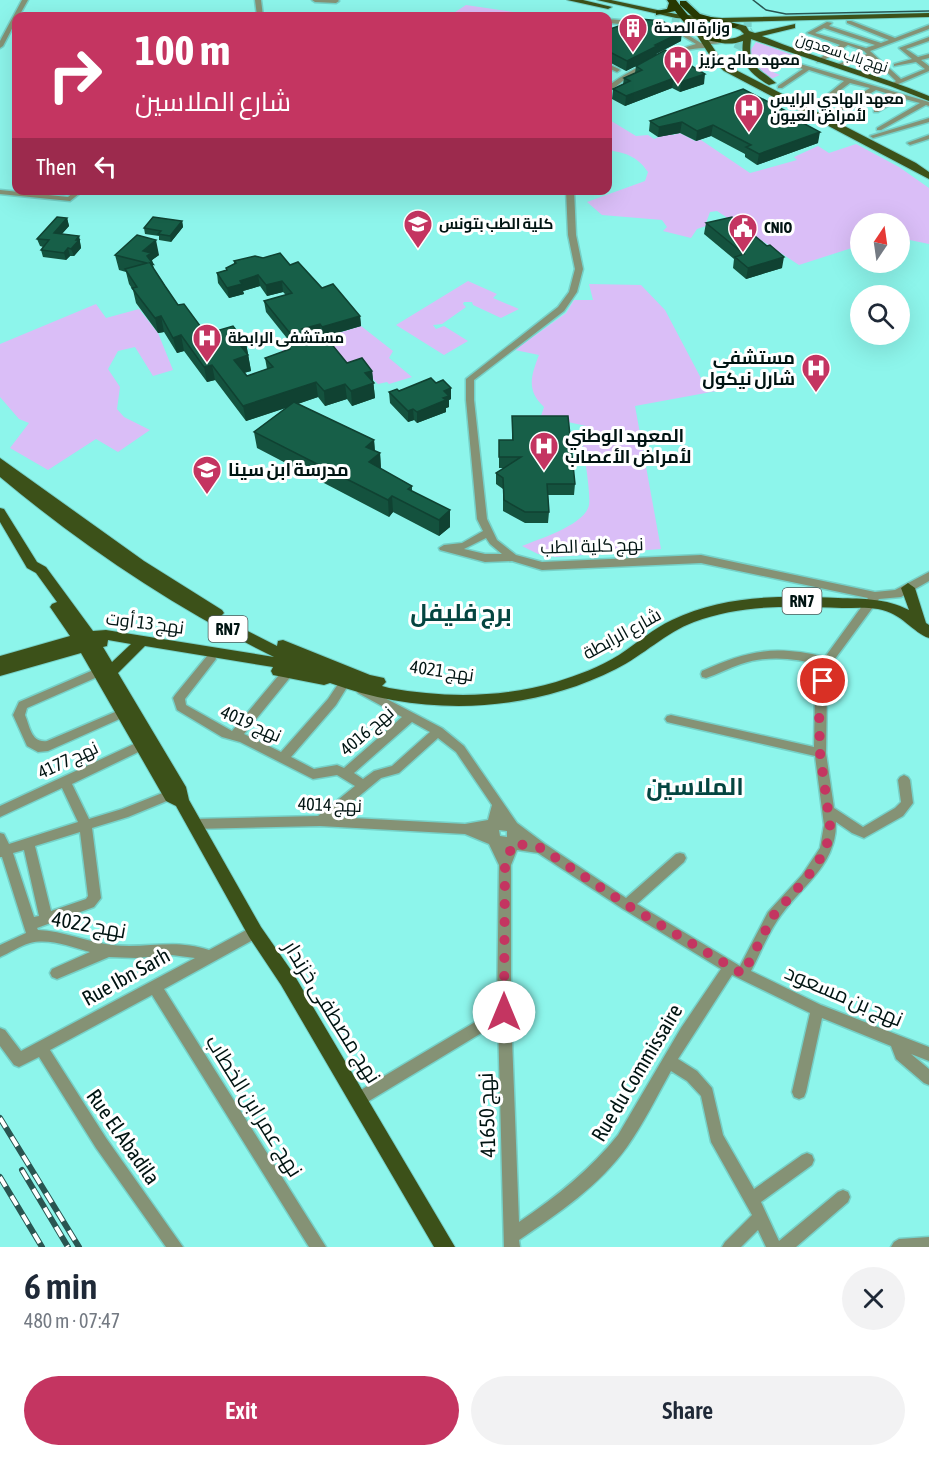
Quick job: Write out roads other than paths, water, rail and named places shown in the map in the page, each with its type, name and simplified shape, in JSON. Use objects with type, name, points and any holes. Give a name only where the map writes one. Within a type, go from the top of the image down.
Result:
[{"type":"highway","points":[[675,1],[695,15],[711,33]]},
{"type":"highway","points":[[659,13],[671,11],[675,1]]},
{"type":"highway","points":[[675,1],[684,17],[721,40]]},
{"type":"main road","points":[[572,0],[669,20],[711,33],[882,16]]},
{"type":"main road","points":[[589,0],[672,18]]},
{"type":"main road","points":[[601,0],[684,17],[711,33],[719,63],[730,71],[916,164]]},
{"type":"main road","points":[[721,40],[749,37],[812,20],[929,16]]},
{"type":"main road","points":[[749,37],[783,27],[929,16]]},
{"type":"main road","points":[[903,19],[794,23],[749,37],[737,57],[741,67],[755,79],[897,155],[929,169]]},
{"type":"main road","points":[[783,27],[777,31],[777,36],[791,51]]},
{"type":"main road","name":"نهج باب سعدون","points":[[711,33],[749,37],[819,61],[897,82],[928,102]]},
{"type":"main road","points":[[749,37],[745,57],[750,67],[759,75],[832,114],[876,133],[929,176]]},
{"type":"main road","name":"نهج 4021","points":[[0,462],[139,564],[194,600],[246,628],[371,688]]},
{"type":"main road","name":"نهج 4021","points":[[0,471],[129,570],[195,611],[348,685],[493,698]]},
{"type":"main road","name":"نهج مصطفى خزندار","points":[[0,512],[32,565],[32,572],[87,641],[255,933],[287,979],[445,1247]]},
{"type":"main road","points":[[908,588],[911,603],[925,629]]},
{"type":"main road","name":"شارع الرابطة","points":[[493,698],[540,691],[612,665],[661,632],[688,618],[733,608],[871,604]]},
{"type":"main road","name":"RN7","points":[[871,604],[883,604],[898,610],[925,629]]},
{"type":"main road","name":"RN7","points":[[871,604],[929,638]]},
{"type":"main road","name":"نهج 13 أوت","points":[[59,648],[114,635],[312,668],[371,688]]},
{"type":"main road","name":"نهج 13 أوت","points":[[87,641],[138,646],[288,672],[348,685]]},
{"type":"main road","points":[[0,656],[37,646],[59,648]]},
{"type":"main road","points":[[104,672],[138,646]]},
{"type":"main road","points":[[0,678],[43,659],[59,648]]},
{"type":"main road","points":[[0,661],[59,648]]},
{"type":"main road","points":[[0,671],[43,659]]},
{"type":"street","points":[[315,0],[336,1]]},
{"type":"street","points":[[612,21],[645,24],[619,31]]},
{"type":"street","points":[[849,22],[893,39]]},
{"type":"street","points":[[0,46],[12,24]]},
{"type":"street","points":[[879,44],[827,25],[810,33],[866,50],[897,82],[929,69],[902,48],[929,39]]},
{"type":"street","points":[[665,26],[711,33]]},
{"type":"street","points":[[866,50],[929,27]]},
{"type":"street","points":[[612,86],[641,68],[711,33]]},
{"type":"street","points":[[674,52],[711,33]]},
{"type":"street","points":[[819,61],[844,44]]},
{"type":"street","points":[[837,66],[872,55]]},
{"type":"street","points":[[896,64],[929,56]]},
{"type":"street","points":[[780,60],[808,68],[821,75],[849,80],[899,96],[928,102]]},
{"type":"street","points":[[612,68],[617,70]]},
{"type":"street","points":[[780,87],[808,68]]},
{"type":"street","points":[[829,96],[849,80]]},
{"type":"street","points":[[832,114],[875,88]]},
{"type":"street","points":[[876,111],[899,96]]},
{"type":"street","points":[[876,133],[928,102]]},
{"type":"street","points":[[876,133],[929,120]]},
{"type":"street","points":[[910,143],[929,137]]},
{"type":"street","points":[[35,195],[70,198],[74,195]]},
{"type":"street","points":[[513,558],[485,558],[444,548],[464,546],[487,533],[482,519],[470,379],[561,309],[573,292],[579,269],[572,235],[570,195]]},
{"type":"street","name":"نهج كلية الطب","points":[[487,533],[502,551],[513,558],[542,566],[701,559],[871,604]]},
{"type":"street","points":[[743,974],[773,916],[806,879],[826,850],[830,825],[820,753],[819,708],[827,662],[871,604],[892,596],[929,576]]},
{"type":"street","points":[[706,674],[761,653],[787,653],[827,662]]},
{"type":"street","name":"نهج 4019","points":[[211,659],[179,698],[179,703],[190,715],[234,737],[243,738],[313,774],[334,770],[346,773]]},
{"type":"street","points":[[104,672],[23,705],[19,715],[31,743],[38,747],[48,746],[127,711]]},
{"type":"street","points":[[234,737],[288,672]]},
{"type":"street","points":[[283,758],[348,685]]},
{"type":"street","points":[[371,688],[411,716],[438,731],[460,749],[513,827],[513,843],[505,865]]},
{"type":"street","name":"نهج 4016","points":[[346,773],[411,716]]},
{"type":"street","points":[[671,719],[820,753]]},
{"type":"street","points":[[320,821],[378,774],[395,770],[438,731]]},
{"type":"street","name":"نهج 4177","points":[[0,812],[147,743]]},
{"type":"street","points":[[346,773],[363,786]]},
{"type":"street","points":[[828,811],[858,831],[864,832],[899,812],[907,803],[904,780]]},
{"type":"street","points":[[65,781],[85,824],[95,898],[90,903],[46,919],[32,930],[2,846],[28,842],[85,824],[178,796]]},
{"type":"street","name":"نهج 41650","points":[[498,804],[493,824],[494,840],[505,865],[504,1012],[513,1241]]},
{"type":"street","name":"نهج 4014","points":[[194,824],[320,821],[465,829],[493,824],[513,827]]},
{"type":"street","name":"نهج بن مسعود","points":[[513,827],[627,905],[730,967],[818,1010],[929,1054]]},
{"type":"street","name":"نهج 4014","points":[[465,829],[494,840],[541,848]]},
{"type":"street","points":[[28,842],[46,919]]},
{"type":"street","points":[[627,905],[680,858]]},
{"type":"street","name":"نهج 4022","points":[[0,951],[32,930],[108,951],[137,952],[178,947],[209,956]]},
{"type":"street","name":"Rue Ibn Sarh","points":[[0,1035],[19,1060],[255,933]]},
{"type":"street","points":[[57,973],[108,951]]},
{"type":"street","name":"Rue du Commissaire","points":[[513,1241],[559,1205],[608,1160],[623,1140],[706,1001],[730,967]]},
{"type":"street","name":"نهج عمر ابن الخطاب","points":[[155,987],[318,1247]]},
{"type":"street","points":[[799,1092],[818,1010]]},
{"type":"street","points":[[359,1099],[504,1012]]},
{"type":"street","points":[[896,1042],[901,1054],[929,1078]]},
{"type":"street","name":"Rue El Abadila","points":[[41,1048],[101,1143],[172,1246]]},
{"type":"street","points":[[670,1062],[692,1076],[707,1093],[717,1137],[734,1171],[752,1199],[774,1247]]},
{"type":"street","points":[[752,1199],[807,1160]]},
{"type":"street","points":[[784,1247],[843,1197]]},
{"type":"street","points":[[730,1247],[760,1218]]},
{"type":"street","points":[[899,1247],[929,1245]]},
{"type":"tunnel","points":[[672,18],[707,23],[754,23]]},
{"type":"tunnel","points":[[737,49],[743,37],[753,31]]},
{"type":"tram line","points":[[753,0],[766,10],[786,14],[929,11]]},
{"type":"railway","points":[[0,1118],[79,1247]]},
{"type":"railway","points":[[22,1170],[68,1247]]},
{"type":"railway","points":[[0,1177],[42,1247]]},
{"type":"place","name":"وزارة الصحة","points":[[633,54]]},
{"type":"place","name":"معهد صالح عزيز","points":[[678,86]]},
{"type":"place","name":"معهد الهادي الرايس لأمراض العيون","points":[[749,134]]},
{"type":"place","name":"كلية الطب بتونس","points":[[418,250]]},
{"type":"place","name":"CNIO","points":[[743,254]]},
{"type":"place","name":"مستشفى الرابطة","points":[[207,364]]},
{"type":"place","name":"مستشفى شارل نيكول","points":[[816,394]]},
{"type":"place","name":"المعهد الوطني لأمراض الأعصاب","points":[[544,472]]},
{"type":"place","name":"مدرسة ابن سينا","points":[[207,496]]},
{"type":"district","name":"برج فليفل","points":[[461,613]]},
{"type":"district","name":"الملاسين","points":[[695,787]]}]
